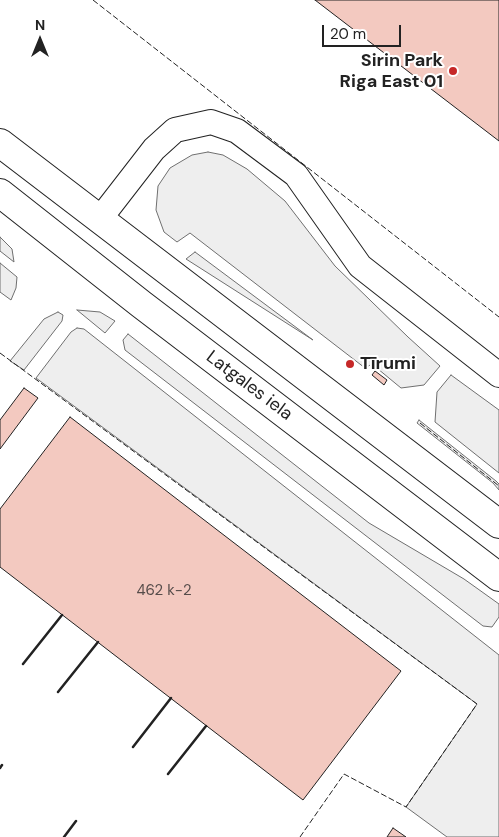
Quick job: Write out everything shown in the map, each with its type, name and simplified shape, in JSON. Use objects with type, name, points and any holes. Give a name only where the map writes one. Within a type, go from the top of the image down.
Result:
[{"type":"highway","points":[[0,143],[499,524]]},
{"type":"highway","name":"Latgales iela","points":[[0,193],[73,252],[499,577]]},
{"type":"highway","points":[[73,252],[99,220]]},
{"type":"street","points":[[99,220],[154,149],[175,130],[211,122],[237,131],[296,175],[360,266],[499,375]]},
{"type":"shaded area","points":[[208,152],[223,155],[247,169],[285,201],[335,266],[440,366],[424,385],[401,388],[372,364],[365,368],[190,233],[177,242],[164,232],[156,210],[158,186],[170,168],[192,155]]},
{"type":"shaded area","points":[[0,237],[12,249],[14,262],[0,251]]},
{"type":"shaded area","points":[[195,252],[313,340],[186,259]]},
{"type":"shaded area","points":[[0,263],[17,277],[16,288],[11,300],[0,292]]},
{"type":"shaded area","points":[[77,310],[100,312],[115,321],[105,333]]},
{"type":"shaded area","points":[[58,312],[63,315],[62,321],[24,370],[10,361],[44,319]]},
{"type":"shaded area","points":[[77,328],[84,329],[499,655],[499,837],[447,837],[406,807],[477,704],[36,378],[71,332]]},
{"type":"shaded area","points":[[128,334],[369,523],[464,579],[499,604],[499,617],[492,627],[483,626],[125,350],[123,340]]},
{"type":"shaded area","points":[[451,375],[499,410],[499,473],[435,422],[437,392]]},
{"type":"shaded area","points":[[419,420],[496,481],[499,484],[499,490],[493,483],[417,423]]},
{"type":"building","name":"Sirin Park Riga East 01","points":[[315,0],[499,0],[499,141]]},
{"type":"building","points":[[375,371],[387,380],[384,385],[372,375]]},
{"type":"building","points":[[24,388],[38,398],[0,449],[0,420]]},
{"type":"building","points":[[70,417],[401,671],[303,800],[0,567],[0,509]]},
{"type":"building","points":[[393,828],[406,837],[387,837]]},
{"type":"fence","points":[[93,0],[499,317]]},
{"type":"fence","points":[[0,353],[477,704],[406,807],[344,774],[300,837]]},
{"type":"fence","points":[[420,423],[499,486]]},
{"type":"wall","points":[[23,664],[62,615]]},
{"type":"wall","points":[[58,692],[98,642]]},
{"type":"wall","points":[[133,747],[171,698]]},
{"type":"wall","points":[[168,774],[206,726]]},
{"type":"wall","points":[[64,837],[76,821]]},
{"type":"place","name":"Sirin Park Riga East 01","points":[[453,71]]},
{"type":"place","name":"Tīrumi","points":[[350,364]]}]
